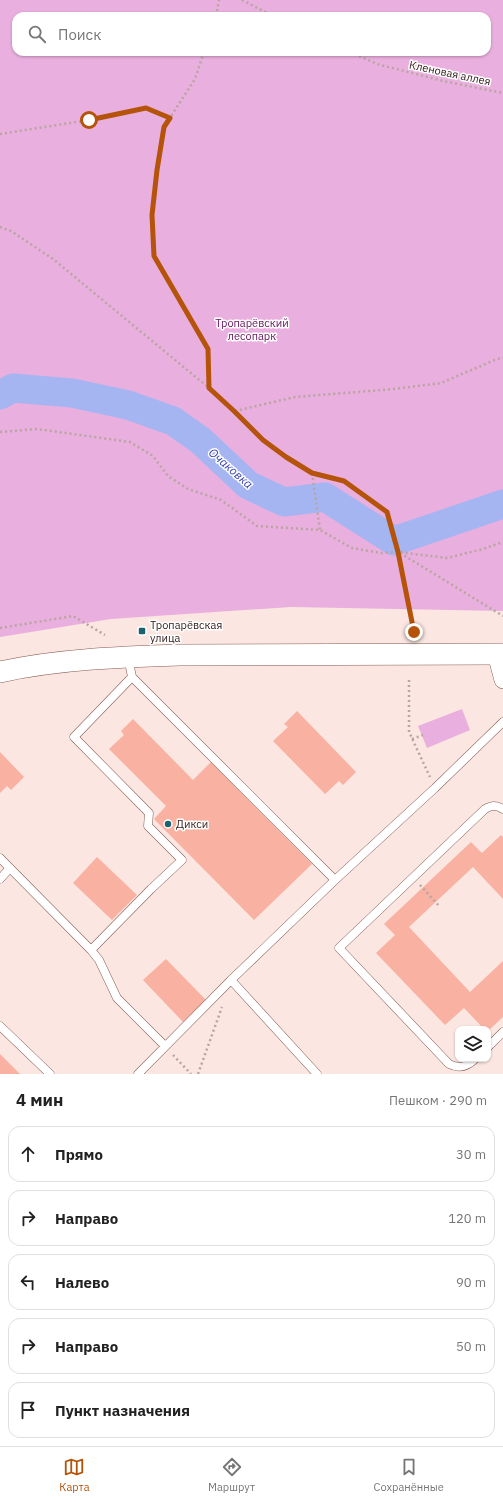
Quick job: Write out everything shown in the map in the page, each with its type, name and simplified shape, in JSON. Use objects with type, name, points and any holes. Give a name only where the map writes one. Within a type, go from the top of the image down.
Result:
[{"type":"street","points":[[0,672],[17,668],[62,662],[180,655],[499,654],[503,680]]},
{"type":"lane","points":[[128,657],[132,678],[335,880]]},
{"type":"lane","points":[[91,950],[182,860],[148,826],[149,813],[74,737],[132,678]]},
{"type":"lane","points":[[138,1074],[231,980],[503,722]]},
{"type":"lane","points":[[471,1062],[462,1067],[455,1067],[449,1064],[339,948],[485,808],[498,806],[503,809]]},
{"type":"lane","points":[[0,858],[91,950],[99,960],[116,998],[165,1046]]},
{"type":"lane","points":[[0,879],[10,868]]},
{"type":"lane","points":[[231,980],[316,1074]]},
{"type":"lane","points":[[0,1026],[50,1074]]},
{"type":"lane","points":[[491,1043],[503,1032]]},
{"type":"path","points":[[217,12],[219,0]]},
{"type":"path","points":[[242,0],[265,12]]},
{"type":"path","points":[[203,56],[195,78],[164,127],[152,215],[154,256],[208,349],[209,388]]},
{"type":"path","name":"Кленовая аллея","points":[[359,56],[377,64],[442,81],[503,93]]},
{"type":"path","points":[[0,134],[89,120],[146,108],[170,118]]},
{"type":"path","points":[[0,226],[11,231],[53,259],[209,388],[263,440],[312,473],[344,481],[387,512],[398,552],[414,632]]},
{"type":"path","points":[[234,411],[295,397],[394,389],[441,383],[497,359],[503,358]]},
{"type":"path","points":[[0,432],[37,429],[130,442],[153,456],[168,476],[188,489],[221,500],[257,526],[320,530],[352,548],[381,553],[398,552],[447,558],[483,549],[503,542]]},
{"type":"path","points":[[312,473],[320,530]]},
{"type":"path","points":[[398,552],[503,616]]},
{"type":"path","points":[[0,628],[73,616],[105,635]]},
{"type":"path","points":[[409,680],[409,732],[435,788]]},
{"type":"path","points":[[412,738],[423,735]]},
{"type":"path","points":[[412,878],[440,907]]},
{"type":"path","points":[[198,1074],[231,980]]},
{"type":"path","points":[[165,1046],[191,1074]]},
{"type":"green space","name":"Тропарёвский лесопарк","points":[[0,0],[503,0],[503,611],[291,607],[111,619],[0,637]]},
{"type":"green space","points":[[462,709],[470,730],[427,748],[418,726]]},
{"type":"building","points":[[297,711],[356,772],[343,785],[339,781],[325,794],[273,741],[288,727],[284,724]]},
{"type":"building","points":[[133,719],[193,780],[211,762],[312,864],[254,920],[154,819],[166,806],[109,749],[124,735],[121,731]]},
{"type":"building","points":[[0,752],[24,777],[11,790],[7,786],[0,793]]},
{"type":"building","points":[[501,835],[503,837],[503,899],[473,867],[409,927],[470,992],[503,961],[503,1017],[491,1028],[491,1026],[481,1026],[464,1008],[445,1025],[376,953],[395,935],[384,924],[471,842],[482,853]]},
{"type":"building","points":[[97,857],[137,895],[112,920],[73,883]]},
{"type":"building","points":[[166,959],[206,1000],[183,1022],[143,980]]},
{"type":"building","points":[[0,1054],[20,1074],[0,1074]]},
{"type":"waterway","name":"Очаковка","points":[[0,395],[13,388],[72,393],[128,405],[173,421],[200,440],[248,485],[284,502],[325,497],[394,541],[503,504]]},
{"type":"place","name":"Тропарёвская улица","points":[[142,631]]},
{"type":"place","name":"Дикси","points":[[168,824]]},
{"type":"route","points":[[89,120],[146,108],[170,118],[164,127],[157,170],[152,215],[154,256],[208,349],[209,388],[263,440],[286,457],[312,473],[344,481],[387,512],[398,552],[414,632]]}]
